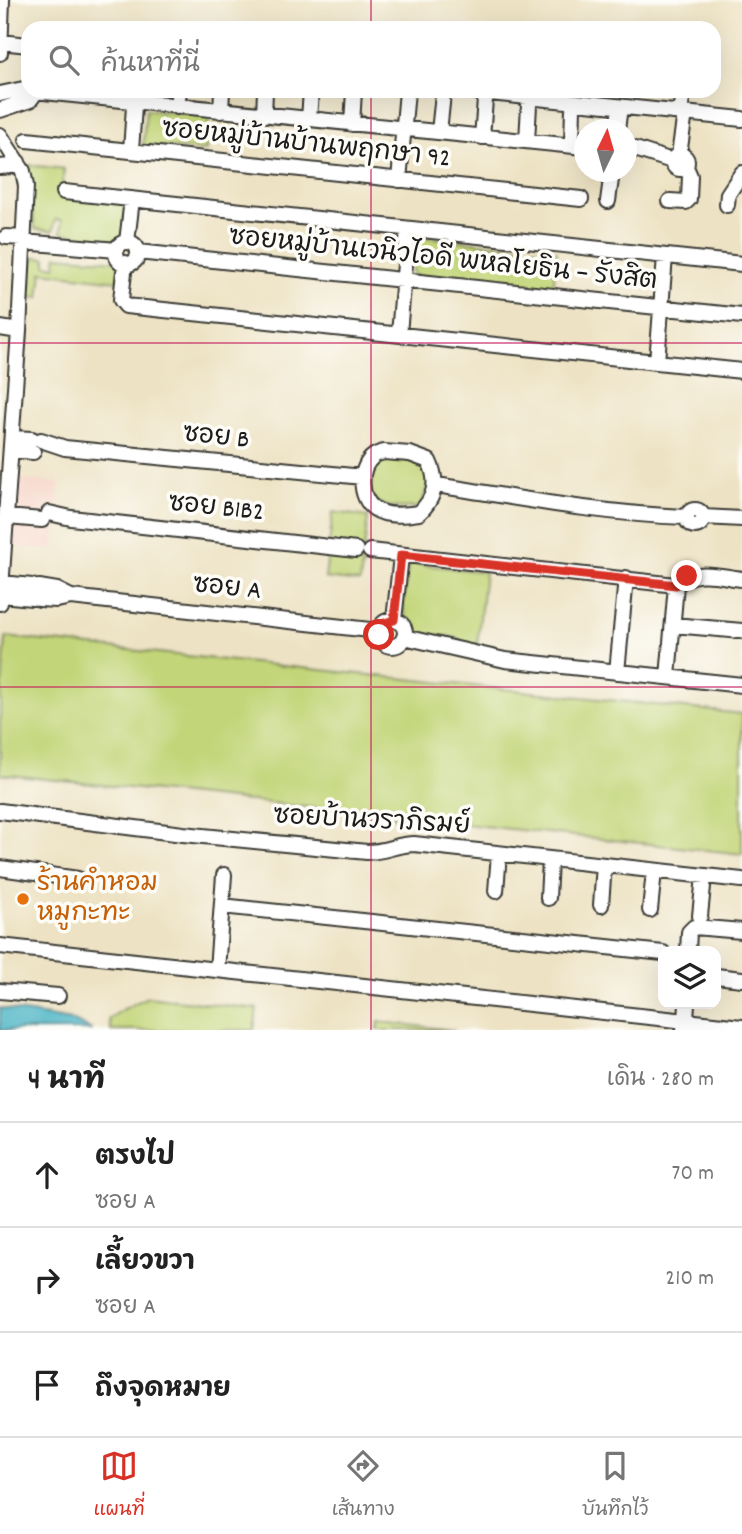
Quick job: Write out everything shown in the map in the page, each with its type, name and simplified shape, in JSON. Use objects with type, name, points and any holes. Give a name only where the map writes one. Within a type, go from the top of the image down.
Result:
[{"type":"street","points":[[0,53],[2,5]]},
{"type":"street","points":[[1,42],[21,44]]},
{"type":"street","name":"ซอยหมู่บ้านบ้านพฤกษา 92","points":[[0,94],[21,92]]},
{"type":"street","points":[[0,110],[32,98]]},
{"type":"street","points":[[131,151],[135,98]]},
{"type":"street","name":"ซอยหมู่บ้านบ้านพฤกษา 92","points":[[139,98],[177,107],[574,146]]},
{"type":"street","points":[[177,107],[178,98]]},
{"type":"street","points":[[221,111],[222,98]]},
{"type":"street","points":[[264,115],[265,98]]},
{"type":"street","points":[[309,120],[311,98]]},
{"type":"street","points":[[352,124],[354,98]]},
{"type":"street","points":[[399,180],[406,98]]},
{"type":"street","points":[[439,132],[443,98]]},
{"type":"street","points":[[536,98],[742,119]]},
{"type":"street","points":[[679,161],[682,98]]},
{"type":"street","points":[[482,136],[485,100]]},
{"type":"street","points":[[527,141],[529,105]]},
{"type":"street","points":[[573,107],[575,119]]},
{"type":"street","points":[[618,119],[620,107]]},
{"type":"street","points":[[0,135],[26,186],[19,331],[7,410],[12,444],[0,603]]},
{"type":"street","name":"ซอยหมู่บ้านบ้านพฤกษา 92","points":[[27,140],[581,199]]},
{"type":"street","points":[[637,149],[679,161],[690,176],[689,199],[686,202],[670,201]]},
{"type":"street","points":[[0,167],[11,166],[10,157]]},
{"type":"street","points":[[727,205],[728,194],[742,173]]},
{"type":"street","points":[[608,201],[611,182]]},
{"type":"street","points":[[64,192],[742,264]]},
{"type":"street","points":[[132,200],[123,252],[121,300],[125,306],[742,371]]},
{"type":"street","points":[[399,334],[408,229]]},
{"type":"street","points":[[6,237],[123,252]]},
{"type":"street","name":"ซอยหมู่บ้านเวนิวไอดี พหลโยธิน – รังสิต","points":[[123,252],[133,244],[138,252],[742,317]]},
{"type":"street","points":[[656,362],[665,256]]},
{"type":"street","points":[[0,328],[19,331]]},
{"type":"street","name":"ซอย B","points":[[12,444],[363,477]]},
{"type":"street","points":[[398,452],[429,461],[435,472],[436,485],[433,496],[419,513],[397,514],[374,509],[363,489],[363,477],[366,466],[374,455],[398,452]]},
{"type":"street","points":[[436,485],[625,513],[686,517],[689,512],[696,510],[703,517],[742,519]]},
{"type":"street","name":"ซอย B1B2","points":[[7,513],[401,555]]},
{"type":"street","points":[[394,620],[401,555],[676,585]]},
{"type":"street","points":[[668,677],[676,585],[687,576],[695,575],[742,579]]},
{"type":"street","points":[[617,672],[626,578]]},
{"type":"street","name":"ซอย A","points":[[1,582],[35,593],[57,590],[71,597],[379,631],[383,643],[391,646],[400,644],[404,637],[505,660],[742,685]]},
{"type":"street","points":[[379,631],[386,621],[394,620],[404,628],[404,637]]},
{"type":"street","points":[[673,625],[742,631]]},
{"type":"street","name":"ซอยบ้านวราภิรมย์","points":[[0,811],[183,834],[367,852],[382,852],[404,844],[414,844],[742,880]]},
{"type":"street","points":[[496,891],[499,854]]},
{"type":"street","points":[[548,898],[550,860]]},
{"type":"street","points":[[601,905],[604,865]]},
{"type":"street","points":[[0,868],[78,879]]},
{"type":"street","points":[[650,910],[654,871]]},
{"type":"street","points":[[218,970],[224,876]]},
{"type":"street","points":[[700,916],[704,876]]},
{"type":"street","points":[[222,906],[658,952]]},
{"type":"street","points":[[688,946],[689,932],[694,927],[742,931]]},
{"type":"street","points":[[0,946],[685,1026],[742,1027]]},
{"type":"street","points":[[721,977],[742,979]]},
{"type":"street","points":[[0,991],[58,996]]},
{"type":"shaded area","points":[[21,479],[59,483],[53,550],[13,546]]},
{"type":"green space","points":[[146,110],[209,116],[206,151],[143,145]]},
{"type":"green space","points":[[27,165],[64,169],[61,195],[126,205],[122,240],[61,233],[62,220],[56,219],[53,231],[35,229]]},
{"type":"green space","points":[[415,236],[557,251],[553,290],[412,275]]},
{"type":"green space","points":[[57,256],[116,261],[119,264],[117,281],[42,272],[39,298],[30,297],[33,257],[46,258],[46,265],[55,267]]},
{"type":"green space","points":[[376,457],[424,462],[432,475],[420,507],[386,506],[373,498],[369,491],[367,474]]},
{"type":"green space","points":[[333,512],[368,517],[360,582],[325,578]]},
{"type":"green space","points":[[414,564],[485,572],[477,646],[448,636],[416,634],[409,627],[403,608],[408,566]]},
{"type":"green space","points":[[6,637],[742,714],[742,854],[0,774],[0,708]]},
{"type":"green space","points":[[147,997],[257,1009],[254,1030],[111,1030],[109,1019]]},
{"type":"green space","points":[[379,1022],[455,1030],[378,1030]]},
{"type":"water","points":[[0,1008],[72,1020],[92,1030],[0,1030]]},
{"type":"place","name":"ร้านคำหอม หมูกะทะ","points":[[23,899]]},
{"type":"route","points":[[379,635],[382,624],[394,620],[401,555],[676,585],[687,576]]}]
